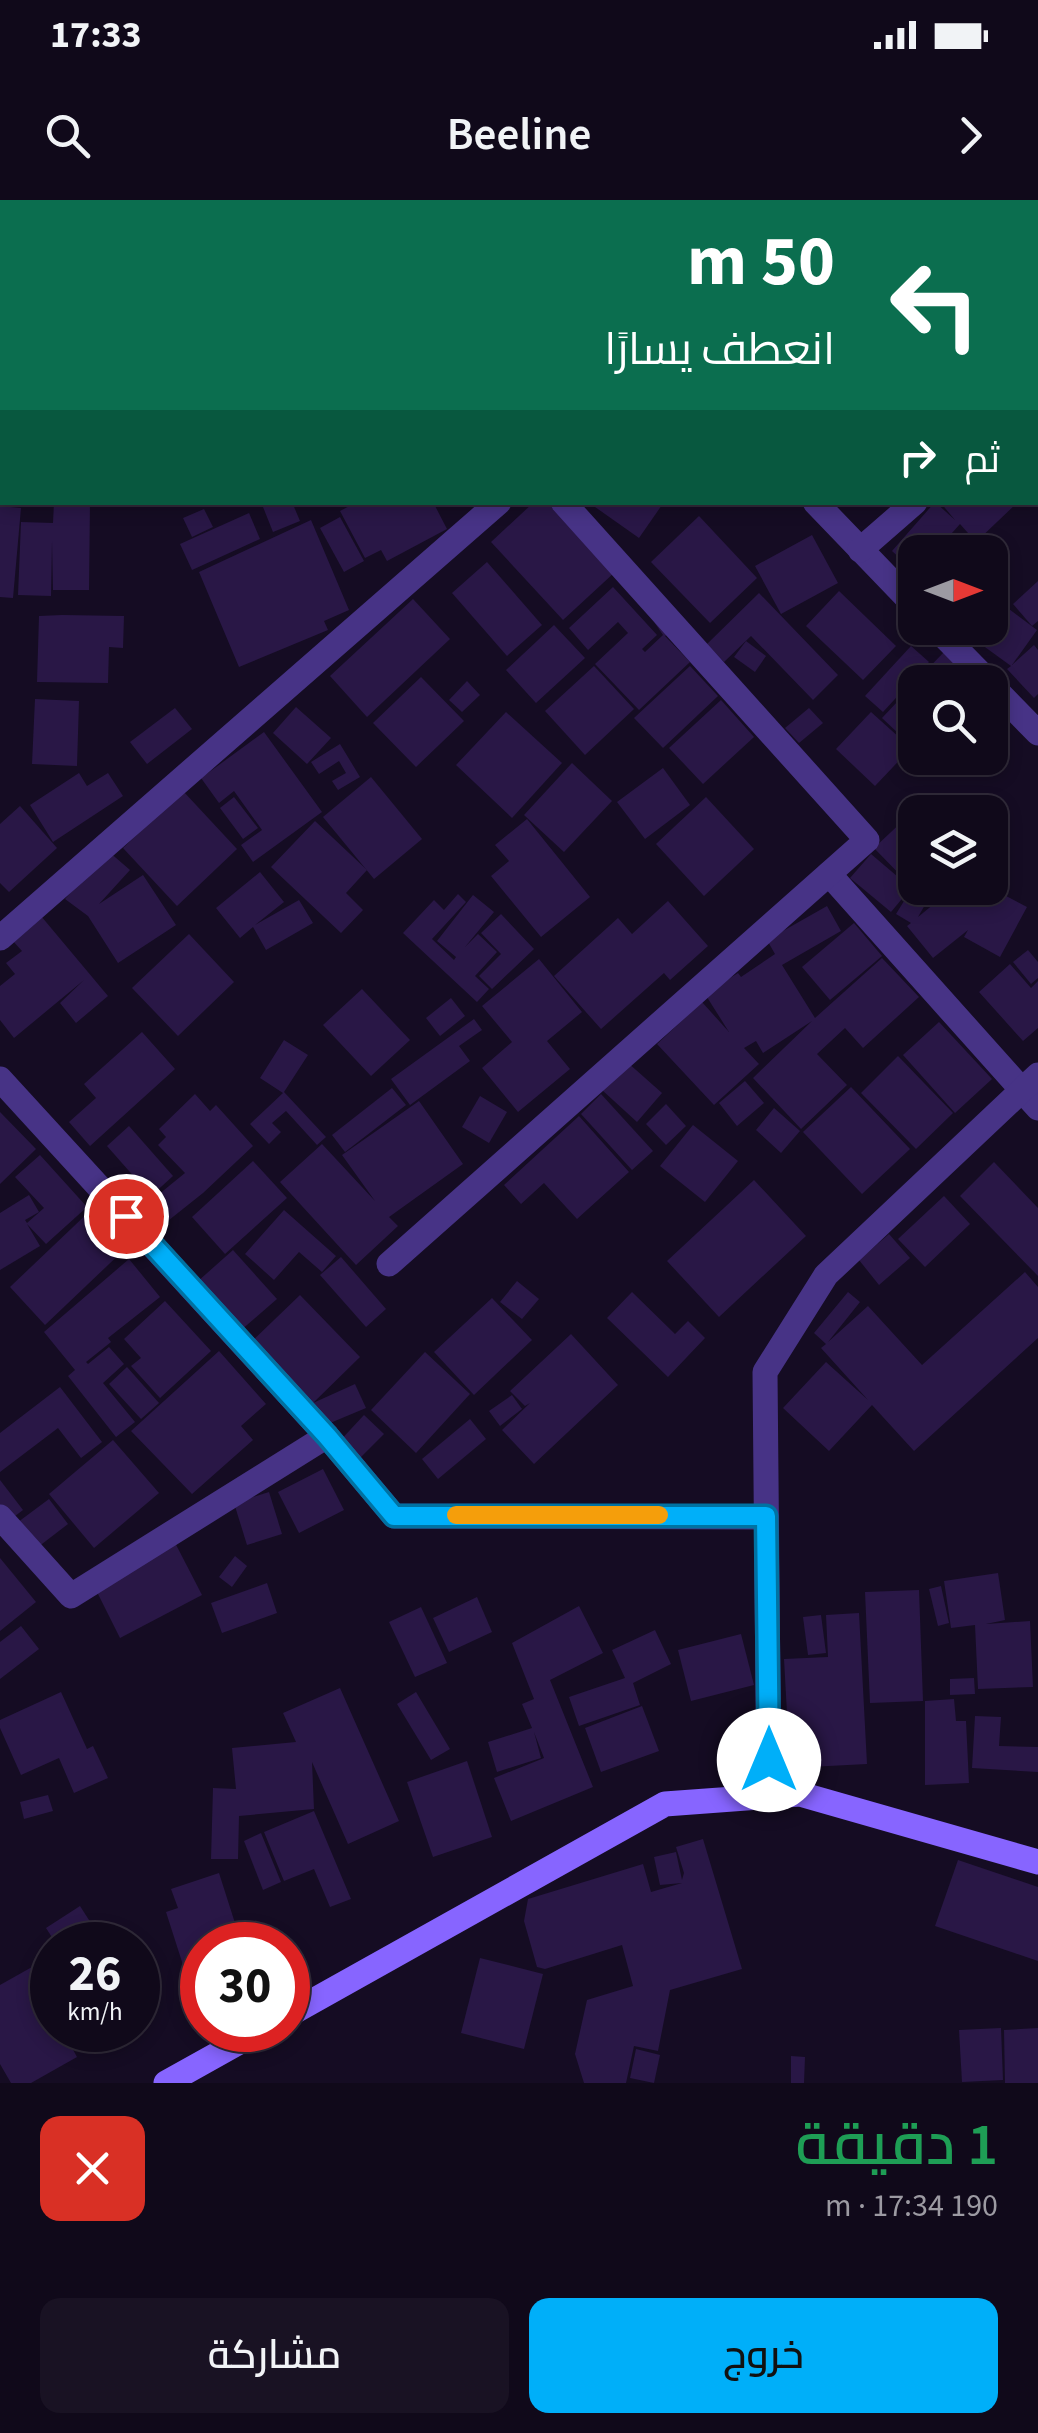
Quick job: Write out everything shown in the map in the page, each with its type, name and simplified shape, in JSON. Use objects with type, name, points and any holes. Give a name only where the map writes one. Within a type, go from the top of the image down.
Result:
[{"type":"street","points":[[0,938],[495,505]]},
{"type":"street","points":[[389,1264],[867,840],[566,505]]},
{"type":"street","points":[[818,505],[898,589]]},
{"type":"street","points":[[860,550],[912,505]]},
{"type":"street","points":[[952,645],[972,665]]},
{"type":"street","points":[[1008,703],[1038,734]]},
{"type":"street","points":[[769,1796],[765,1372],[826,1275],[1032,1091],[829,874]]},
{"type":"street","points":[[0,1079],[327,1436],[394,1516],[766,1516]]},
{"type":"street","points":[[0,1518],[71,1596],[327,1436]]},
{"type":"street","points":[[310,2003],[665,1804],[800,1794],[1038,1862]]},
{"type":"street","points":[[166,2083],[222,2052]]},
{"type":"building","points":[[54,505],[90,505],[89,590],[53,590],[52,541],[51,596],[18,595],[21,522],[53,523]]},
{"type":"building","points":[[262,505],[293,505],[300,521],[273,532]]},
{"type":"building","points":[[351,505],[435,505],[447,529],[387,561],[381,550],[365,558],[340,511]]},
{"type":"building","points":[[531,505],[555,505],[615,572],[563,620],[491,542]]},
{"type":"building","points":[[592,505],[662,505],[639,538]]},
{"type":"building","points":[[932,505],[938,505],[955,520],[942,505],[1015,505],[983,535],[970,535],[960,524],[950,535],[906,535]]},
{"type":"building","points":[[0,506],[21,508],[13,598],[0,597]]},
{"type":"building","points":[[204,509],[213,527],[192,537],[183,518]]},
{"type":"building","points":[[249,513],[260,539],[192,570],[180,544]]},
{"type":"building","points":[[699,516],[757,578],[710,623],[651,562]]},
{"type":"building","points":[[340,517],[364,561],[344,572],[320,528]]},
{"type":"building","points":[[311,520],[349,610],[324,621],[328,630],[239,667],[199,572]]},
{"type":"building","points":[[812,535],[838,583],[781,614],[755,566]]},
{"type":"building","points":[[487,562],[542,625],[507,656],[452,593]]},
{"type":"building","points":[[1038,581],[1038,621],[1032,626],[1013,604]]},
{"type":"building","points":[[613,587],[657,635],[642,649],[645,652],[663,635],[648,613],[680,625],[665,636],[690,662],[639,710],[595,664],[628,633],[618,622],[588,650],[569,628]]},
{"type":"building","points":[[839,591],[896,646],[863,680],[806,626]]},
{"type":"building","points":[[759,593],[838,675],[813,700],[751,636],[724,662],[707,644]]},
{"type":"building","points":[[413,599],[450,639],[367,717],[330,676]]},
{"type":"building","points":[[1008,608],[1037,630],[1012,665],[1034,645],[1038,650],[1038,694],[1034,698],[1008,670],[1011,666],[982,645],[1008,645]]},
{"type":"building","points":[[39,616],[124,616],[123,648],[109,647],[108,683],[37,682]]},
{"type":"building","points":[[554,625],[585,658],[536,703],[506,670]]},
{"type":"building","points":[[746,641],[766,656],[755,672],[734,657]]},
{"type":"building","points":[[911,646],[929,662],[898,665],[898,696],[883,712],[865,696]]},
{"type":"building","points":[[945,651],[960,665],[931,665]]},
{"type":"building","points":[[594,666],[634,709],[585,755],[545,711]]},
{"type":"building","points":[[690,666],[718,696],[663,748],[634,718]]},
{"type":"building","points":[[421,677],[464,721],[416,767],[373,723]]},
{"type":"building","points":[[467,681],[480,695],[462,712],[449,700]]},
{"type":"building","points":[[35,699],[79,701],[77,766],[32,764]]},
{"type":"building","points":[[721,700],[754,737],[703,784],[669,748]]},
{"type":"building","points":[[898,701],[898,733],[882,718]]},
{"type":"building","points":[[296,707],[331,738],[307,764],[273,733]]},
{"type":"building","points":[[175,708],[192,729],[147,764],[130,742]]},
{"type":"building","points":[[809,708],[823,723],[799,743],[785,728]]},
{"type":"building","points":[[506,712],[562,763],[512,818],[456,765]]},
{"type":"building","points":[[871,712],[898,736],[898,762],[875,786],[836,749]]},
{"type":"building","points":[[264,732],[322,812],[253,862],[241,845],[262,830],[234,791],[219,803],[201,778]]},
{"type":"building","points":[[340,744],[360,777],[338,790],[332,781],[346,773],[339,761],[319,774],[311,762]]},
{"type":"building","points":[[572,763],[612,801],[564,852],[524,815]]},
{"type":"building","points":[[663,768],[690,805],[645,839],[617,802]]},
{"type":"building","points":[[79,773],[87,786],[108,773],[123,796],[53,842],[30,805]]},
{"type":"building","points":[[371,777],[422,839],[374,879],[323,817]]},
{"type":"building","points":[[183,791],[237,849],[177,906],[123,848]]},
{"type":"building","points":[[234,797],[258,828],[243,839],[220,808]]},
{"type":"building","points":[[706,797],[754,849],[704,896],[656,844]]},
{"type":"building","points":[[20,806],[57,848],[9,892],[0,883],[0,824]]},
{"type":"building","points":[[527,819],[590,897],[541,937],[491,876],[509,861],[495,845]]},
{"type":"building","points":[[315,821],[367,870],[346,893],[363,910],[341,933],[271,867]]},
{"type":"building","points":[[898,825],[898,873],[874,848]]},
{"type":"building","points":[[108,851],[130,870],[99,904],[143,875],[176,925],[118,963],[88,916],[65,899]]},
{"type":"building","points":[[871,854],[898,877],[898,904],[891,912],[850,878]]},
{"type":"building","points":[[260,872],[284,902],[255,925],[299,900],[313,923],[266,950],[253,927],[240,938],[216,908]]},
{"type":"building","points":[[458,894],[466,902],[432,939],[454,960],[456,957],[437,941],[473,895],[494,912],[465,947],[478,934],[497,952],[475,976],[489,989],[477,1002],[403,933],[434,900],[444,910]]},
{"type":"building","points":[[1008,897],[1027,907],[1000,957],[964,937],[968,930],[933,958],[907,926],[911,923],[896,914],[902,905],[925,905],[918,917],[933,905],[1008,905]]},
{"type":"building","points":[[668,901],[708,946],[670,980],[664,973],[601,1029],[554,976],[618,918],[632,934]]},
{"type":"building","points":[[827,906],[841,931],[782,965],[815,1018],[882,958],[919,997],[863,1048],[845,1028],[817,1054],[847,1085],[801,1129],[753,1078],[812,1021],[763,1053],[756,1041],[744,1048],[759,1064],[714,1105],[657,1044],[702,1002],[729,1032],[705,994],[738,973],[741,977],[775,954],[767,940]]},
{"type":"building","points":[[501,914],[534,949],[492,989],[479,976],[501,954],[481,933]]},
{"type":"building","points":[[41,916],[108,996],[76,1023],[60,1003],[84,980],[14,1038],[0,1020],[0,986],[15,974],[6,963],[22,951],[12,940]]},
{"type":"building","points":[[854,923],[882,956],[830,1000],[802,967]]},
{"type":"building","points":[[189,934],[234,982],[178,1036],[132,988]]},
{"type":"building","points":[[1028,950],[1038,962],[1038,978],[1031,984],[1013,962]]},
{"type":"building","points":[[539,959],[582,1012],[547,1041],[570,1069],[518,1112],[482,1068],[512,1042],[482,1006]]},
{"type":"building","points":[[1010,964],[1031,988],[1038,981],[1038,1028],[1023,1041],[979,992]]},
{"type":"building","points":[[362,989],[410,1040],[371,1076],[323,1025]]},
{"type":"building","points":[[451,998],[465,1016],[440,1036],[426,1018]]},
{"type":"building","points":[[474,1019],[482,1030],[459,1046],[470,1061],[410,1105],[391,1079]]},
{"type":"building","points":[[939,1022],[992,1079],[955,1113],[903,1055]]},
{"type":"building","points":[[142,1032],[175,1069],[90,1146],[69,1122],[96,1098],[84,1084]]},
{"type":"building","points":[[284,1040],[308,1055],[284,1092],[326,1137],[317,1145],[286,1111],[272,1123],[281,1132],[269,1144],[250,1124],[283,1093],[260,1078]]},
{"type":"building","points":[[898,1056],[953,1113],[916,1149],[861,1093]]},
{"type":"building","points":[[627,1062],[662,1093],[637,1122],[602,1090]]},
{"type":"building","points":[[745,1081],[764,1103],[737,1126],[719,1103]]},
{"type":"building","points":[[851,1087],[910,1149],[862,1194],[803,1132]]},
{"type":"building","points":[[392,1088],[406,1105],[345,1152],[332,1135]]},
{"type":"building","points":[[195,1094],[210,1111],[216,1105],[253,1146],[159,1228],[142,1208],[185,1173],[158,1145],[166,1137],[159,1129]]},
{"type":"building","points":[[601,1094],[653,1151],[632,1170],[581,1114]]},
{"type":"building","points":[[480,1096],[507,1112],[489,1143],[462,1127]]},
{"type":"building","points":[[419,1101],[463,1164],[389,1217],[398,1226],[356,1265],[280,1182],[322,1144],[375,1201],[342,1155]]},
{"type":"building","points":[[666,1104],[686,1126],[666,1145],[646,1124]]},
{"type":"building","points":[[774,1108],[800,1131],[781,1153],[756,1130]]},
{"type":"building","points":[[0,1112],[36,1149],[0,1184]]},
{"type":"building","points":[[579,1116],[629,1172],[577,1219],[544,1183],[521,1204],[504,1185]]},
{"type":"building","points":[[693,1125],[738,1161],[705,1202],[660,1166]]},
{"type":"building","points":[[129,1126],[173,1176],[151,1196],[107,1146]]},
{"type":"building","points":[[40,1155],[87,1207],[46,1244],[27,1224],[40,1246],[0,1270],[0,1213],[29,1195],[39,1212],[25,1220],[27,1223],[44,1208],[15,1177]]},
{"type":"building","points":[[253,1161],[287,1198],[225,1254],[192,1217]]},
{"type":"building","points":[[994,1162],[1038,1208],[1038,1276],[960,1196]]},
{"type":"building","points":[[754,1180],[806,1236],[719,1317],[667,1261]]},
{"type":"building","points":[[944,1196],[970,1224],[925,1267],[898,1239]]},
{"type":"building","points":[[93,1208],[128,1246],[45,1325],[10,1287]]},
{"type":"building","points":[[284,1210],[336,1256],[322,1272],[299,1252],[274,1280],[245,1254]]},
{"type":"building","points":[[889,1234],[910,1258],[879,1285],[859,1260]]},
{"type":"building","points":[[233,1250],[277,1299],[240,1331],[197,1282]]},
{"type":"building","points":[[341,1257],[386,1309],[366,1327],[320,1275]]},
{"type":"building","points":[[129,1259],[160,1297],[108,1338],[111,1342],[86,1362],[109,1347],[124,1364],[103,1383],[135,1422],[116,1437],[68,1376],[75,1370],[44,1332]]},
{"type":"building","points":[[1025,1272],[1038,1287],[1038,1338],[914,1451],[872,1405],[829,1451],[783,1408],[826,1362],[868,1400],[821,1348],[826,1344],[814,1333],[848,1292],[860,1302],[828,1342],[868,1306],[922,1365]]},
{"type":"building","points":[[517,1281],[539,1299],[522,1319],[500,1302]]},
{"type":"building","points":[[632,1292],[675,1334],[688,1321],[705,1338],[668,1377],[607,1318]]},
{"type":"building","points":[[300,1295],[360,1357],[310,1406],[250,1343]]},
{"type":"building","points":[[492,1298],[532,1340],[474,1395],[434,1352]]},
{"type":"building","points":[[165,1301],[211,1351],[160,1398],[131,1366],[141,1358],[124,1339]]},
{"type":"building","points":[[571,1334],[618,1385],[534,1464],[502,1430],[530,1403],[525,1406],[510,1391]]},
{"type":"building","points":[[219,1351],[266,1404],[241,1426],[253,1440],[192,1494],[131,1431]]},
{"type":"building","points":[[425,1352],[470,1394],[416,1453],[371,1410]]},
{"type":"building","points":[[127,1367],[159,1403],[141,1419],[109,1384]]},
{"type":"building","points":[[355,1384],[366,1408],[323,1426],[313,1403]]},
{"type":"building","points":[[60,1387],[102,1442],[81,1458],[58,1428],[0,1472],[0,1433]]},
{"type":"building","points":[[512,1395],[522,1409],[500,1426],[489,1411]]},
{"type":"building","points":[[364,1415],[384,1434],[356,1462],[337,1444]]},
{"type":"building","points":[[470,1419],[486,1439],[438,1479],[422,1459]]},
{"type":"building","points":[[113,1440],[159,1493],[94,1548],[49,1494]]},
{"type":"building","points":[[323,1469],[344,1510],[299,1533],[278,1492]]},
{"type":"building","points":[[0,1480],[23,1510],[2,1526],[0,1524]]},
{"type":"building","points":[[269,1492],[282,1534],[247,1545],[234,1503]]},
{"type":"building","points":[[49,1499],[68,1524],[25,1557],[6,1531]]},
{"type":"building","points":[[171,1535],[202,1595],[120,1638],[90,1578]]},
{"type":"building","points":[[235,1556],[247,1566],[232,1587],[219,1577]]},
{"type":"building","points":[[0,1558],[36,1602],[0,1631]]},
{"type":"building","points":[[998,1573],[1005,1620],[986,1624],[1030,1621],[1033,1687],[978,1689],[975,1625],[951,1628],[944,1581]]},
{"type":"building","points":[[267,1583],[277,1613],[222,1633],[211,1603]]},
{"type":"building","points":[[941,1586],[949,1623],[938,1626],[929,1589]]},
{"type":"building","points":[[919,1590],[923,1701],[870,1703],[865,1592]]},
{"type":"building","points":[[477,1597],[492,1632],[449,1652],[433,1618]]},
{"type":"building","points":[[579,1606],[603,1653],[550,1680],[593,1787],[511,1821],[494,1778],[544,1758],[534,1732],[541,1758],[497,1772],[488,1742],[532,1728],[522,1704],[534,1699],[512,1643]]},
{"type":"building","points":[[421,1607],[447,1663],[415,1677],[389,1622]]},
{"type":"building","points":[[859,1613],[867,1764],[790,1768],[784,1659],[828,1657],[826,1615]]},
{"type":"building","points":[[821,1615],[826,1653],[808,1655],[803,1617]]},
{"type":"building","points":[[21,1626],[39,1649],[0,1679],[0,1642]]},
{"type":"building","points":[[655,1630],[671,1664],[633,1683],[640,1705],[579,1726],[569,1697],[625,1678],[612,1650]]},
{"type":"building","points":[[741,1634],[754,1685],[691,1701],[678,1650]]},
{"type":"building","points":[[974,1678],[975,1694],[950,1695],[950,1679]]},
{"type":"building","points":[[340,1688],[399,1821],[348,1844],[312,1762],[314,1809],[239,1816],[238,1859],[211,1859],[213,1788],[236,1789],[232,1748],[296,1742],[283,1713]]},
{"type":"building","points":[[61,1692],[87,1749],[93,1746],[108,1778],[74,1793],[59,1758],[21,1775],[0,1728],[0,1720]]},
{"type":"building","points":[[416,1692],[450,1749],[431,1760],[397,1704]]},
{"type":"building","points":[[954,1699],[956,1721],[966,1721],[969,1783],[925,1785],[925,1701]]},
{"type":"building","points":[[642,1706],[659,1751],[601,1772],[585,1728]]},
{"type":"building","points":[[975,1716],[1001,1717],[999,1746],[1038,1747],[1038,1772],[972,1768]]},
{"type":"building","points":[[467,1761],[492,1837],[433,1857],[407,1782]]},
{"type":"building","points":[[48,1795],[53,1811],[24,1819],[20,1802]]},
{"type":"building","points":[[314,1811],[351,1899],[330,1907],[314,1869],[284,1881],[264,1832]]},
{"type":"building","points":[[261,1833],[281,1882],[263,1890],[244,1841]]},
{"type":"building","points":[[703,1839],[742,1969],[670,1990],[658,2051],[634,2046],[626,2083],[584,2083],[575,2054],[587,2000],[633,1986],[622,1945],[545,1969],[537,1967],[524,1921],[528,1899],[643,1864],[651,1892],[682,1883],[660,1885],[654,1857],[676,1852],[682,1880],[684,1873],[676,1847]]},
{"type":"building","points":[[958,1860],[1038,1887],[1038,1961],[935,1926]]},
{"type":"building","points":[[219,1873],[235,1922],[180,1922],[180,1956],[166,1912],[178,1908],[171,1889]]},
{"type":"building","points":[[80,1906],[90,1922],[55,1922]]},
{"type":"building","points":[[480,1958],[543,1974],[524,2049],[461,2033]]},
{"type":"building","points":[[30,1968],[30,2052],[74,2052],[77,2057],[31,2083],[11,2083],[0,2064],[0,1985]]},
{"type":"building","points":[[1001,2028],[1003,2080],[962,2082],[959,2030]]},
{"type":"building","points":[[1038,2028],[1038,2083],[1005,2083],[1004,2030]]},
{"type":"building","points":[[636,2049],[660,2055],[654,2083],[630,2078]]},
{"type":"building","points":[[791,2056],[805,2057],[804,2083],[791,2083]]},
{"type":"slow traffic","points":[[456,1515],[659,1515]]},
{"type":"route","points":[[126,1216],[327,1436],[394,1516],[766,1516],[769,1760]]}]
